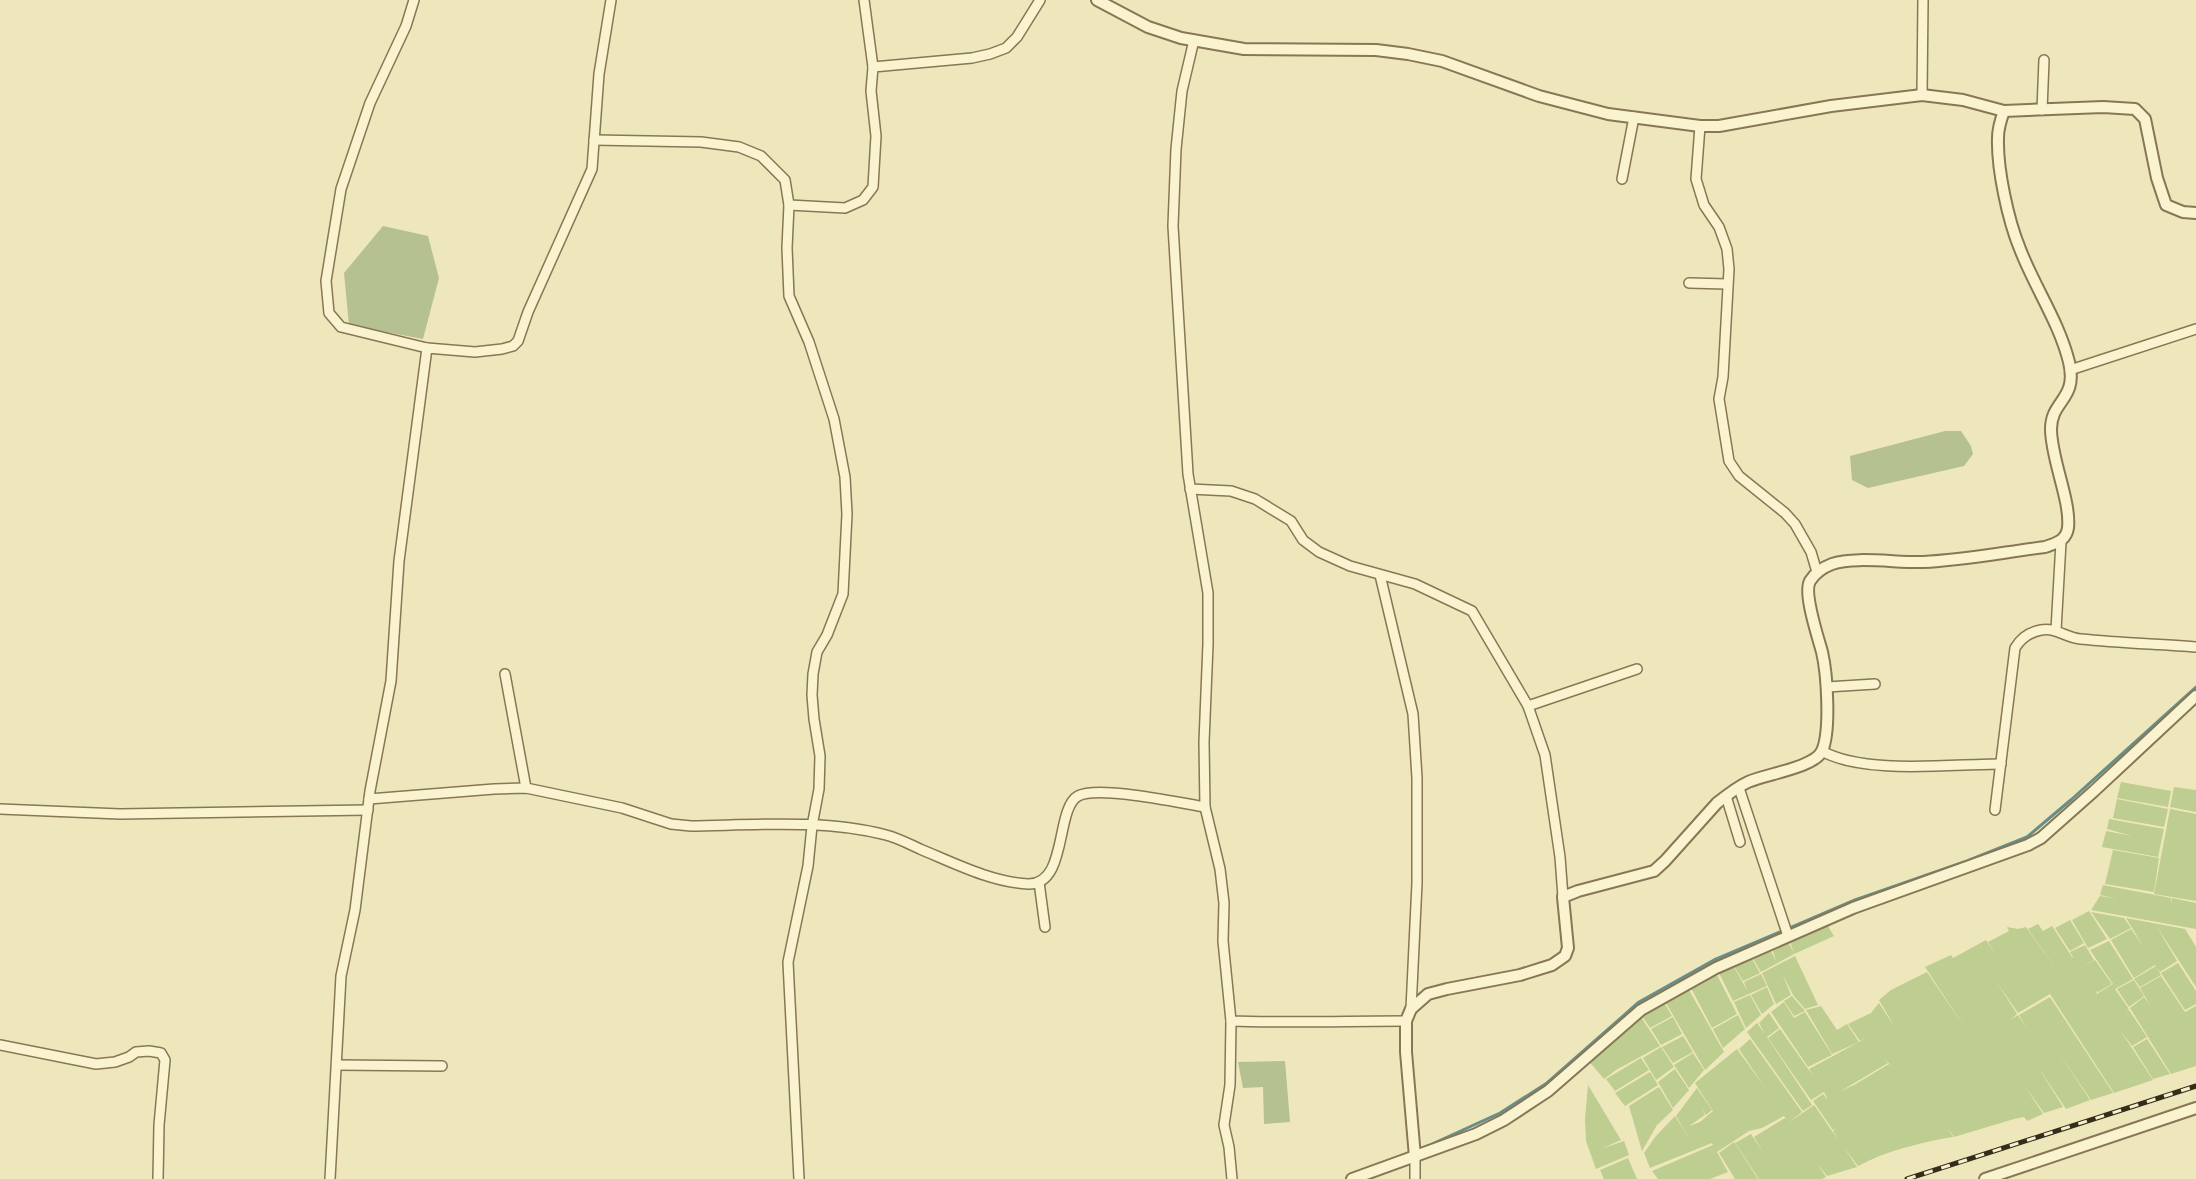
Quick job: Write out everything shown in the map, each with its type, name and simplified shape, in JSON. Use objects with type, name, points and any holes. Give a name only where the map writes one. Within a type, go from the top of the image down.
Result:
[{"type":"street","points":[[414,0],[406,26],[370,103],[341,189],[326,281],[328,313],[340,327],[427,348],[475,352],[502,349],[513,346],[518,341],[528,312],[592,169],[599,74],[611,0]]},
{"type":"street","points":[[789,205],[845,208],[863,200],[873,187],[876,136],[871,91],[873,67],[864,0]]},
{"type":"street","points":[[873,67],[972,58],[1006,48],[1017,37],[1040,0]]},
{"type":"street","points":[[1097,0],[1114,4],[1148,27],[1194,40],[1244,49],[1376,50],[1408,54],[1442,61],[1539,96],[1608,114],[1700,126],[1719,126],[1831,106],[1922,95],[1963,100],[2004,111],[2103,107],[2135,109],[2145,119],[2157,178],[2166,205],[2183,212],[2196,213]]},
{"type":"street","points":[[1922,95],[1923,0]]},
{"type":"street","points":[[1194,40],[1181,102],[1176,149],[1173,226],[1178,343],[1190,489],[1208,593],[1204,807],[1220,869],[1224,903],[1223,941],[1231,1021],[1230,1085],[1224,1125],[1232,1179]]},
{"type":"street","points":[[2042,110],[2044,60]]},
{"type":"street","points":[[1563,897],[1654,871],[1726,796],[1747,783],[1815,760],[1822,751],[1826,728],[1827,687],[1826,667],[1809,598],[1809,583],[1817,572],[1832,564],[1848,561],[1924,561],[2045,547],[2061,542],[2066,536],[2068,526],[2054,451],[2051,419],[2071,387],[2070,370],[2063,342],[2046,301],[2019,248],[2013,229],[2001,176],[1998,148],[1998,135],[2004,111]]},
{"type":"street","points":[[1622,179],[1634,117]]},
{"type":"street","points":[[1700,126],[1696,179],[1704,205],[1719,227],[1727,249],[1723,377],[1719,399],[1729,460],[1739,476],[1779,507],[1796,524],[1817,572]]},
{"type":"street","points":[[594,140],[701,141],[739,147],[761,156],[785,180],[789,205],[787,248],[789,296],[809,342],[834,419],[845,477],[847,514],[843,594],[818,652],[813,674],[814,719],[820,756],[819,789],[808,866],[788,962],[799,1179]]},
{"type":"street","points":[[1689,283],[1727,284]]},
{"type":"street","points":[[2070,370],[2196,329]]},
{"type":"street","points":[[330,1179],[341,976],[355,910],[369,799],[391,681],[399,561],[427,348]]},
{"type":"street","points":[[1190,489],[1231,491],[1255,499],[1291,521],[1303,540],[1319,552],[1350,566],[1415,584],[1472,611],[1528,706],[1545,755],[1560,857],[1568,948],[1565,956],[1552,965],[1520,975],[1447,988],[1428,994],[1411,1009]]},
{"type":"street","points":[[2056,630],[2061,542]]},
{"type":"street","points":[[1380,575],[1413,714],[1416,778],[1416,883],[1411,1009],[1406,1022],[1406,1052],[1412,1106],[1414,1179]]},
{"type":"street","points":[[1995,810],[2015,648],[2018,642],[2028,634],[2042,629],[2056,630],[2077,639],[2196,647]]},
{"type":"street","points":[[1528,706],[1637,669]]},
{"type":"street","points":[[505,674],[526,788]]},
{"type":"street","points":[[1827,687],[1875,684]]},
{"type":"street","points":[[1352,1179],[1476,1134],[1504,1120],[1548,1090],[1641,1010],[1787,932],[2028,845],[2041,838],[2196,696]]},
{"type":"street","points":[[1822,751],[1833,757],[1879,765],[2001,764]]},
{"type":"street","points":[[369,799],[526,788],[622,808],[681,825],[840,826],[888,835],[987,876],[1029,884],[1040,882],[1048,877],[1070,807],[1078,796],[1103,792],[1204,807]]},
{"type":"street","points":[[1739,788],[1787,932]]},
{"type":"street","points":[[1726,796],[1740,842]]},
{"type":"street","points":[[0,809],[5,807],[120,814],[368,810]]},
{"type":"street","points":[[1040,882],[1045,927]]},
{"type":"street","points":[[1231,1021],[1406,1022]]},
{"type":"street","points":[[0,1045],[96,1064],[115,1062],[136,1052],[161,1053],[165,1060],[159,1125],[158,1179]]},
{"type":"street","points":[[336,1065],[442,1066]]},
{"type":"street","points":[[1985,1179],[2196,1108]]},
{"type":"green space","points":[[383,226],[428,236],[439,278],[423,339],[349,325],[344,273]]},
{"type":"green space","points":[[1945,431],[1961,431],[1971,446],[1973,454],[1964,466],[1868,488],[1852,480],[1850,456]]},
{"type":"green space","points":[[2121,782],[2171,791],[2168,807],[2117,798]]},
{"type":"green space","points":[[2174,787],[2196,790],[2196,812],[2170,807]]},
{"type":"green space","points":[[2117,799],[2168,809],[2164,827],[2113,818]]},
{"type":"green space","points":[[2170,809],[2196,814],[2196,901],[2154,894]]},
{"type":"green space","points":[[2109,819],[2164,829],[2158,857],[2102,847],[2106,831],[2132,836],[2107,829]]},
{"type":"green space","points":[[2113,850],[2159,858],[2154,892],[2105,884]]},
{"type":"green space","points":[[2103,885],[2171,898],[2171,903],[2172,898],[2196,903],[2196,929],[2091,910],[2100,896],[2117,899],[2100,895]]},
{"type":"green space","points":[[2089,911],[2107,939],[2088,948],[2072,920]]},
{"type":"green space","points":[[2091,912],[2124,918],[2131,928],[2110,939]]},
{"type":"green space","points":[[2126,918],[2185,929],[2196,947],[2196,987],[2155,924],[2177,961],[2160,972],[2155,965],[2134,978],[2111,940],[2131,929],[2143,946]]},
{"type":"green space","points":[[2070,920],[2084,943],[2070,951],[2055,928]]},
{"type":"green space","points":[[1826,923],[1834,936],[1761,972],[1752,957],[1770,949],[1776,961],[1772,948],[1788,942],[1794,953],[1789,939]]},
{"type":"green space","points":[[2038,924],[2043,931],[2052,926],[2072,957],[2071,959],[2073,957],[2070,952],[2085,945],[2094,960],[2080,968],[2095,960],[2112,984],[2096,991],[2095,995],[2113,984],[2090,950],[2109,941],[2133,979],[2115,989],[2129,1009],[2126,1011],[2129,1010],[2147,1037],[2132,1046],[2120,1030],[2153,1080],[2114,1093],[2050,994],[2018,1013],[1996,981],[2017,1014],[2010,1020],[2018,1015],[2027,1029],[2019,1015],[2050,997],[2113,1093],[2091,1100],[2058,1052],[2090,1100],[2066,1109],[2036,1064],[2063,1107],[2044,1113],[2024,1085],[2043,1114],[2027,1121],[2024,1117],[2014,1119],[1954,1137],[1947,1127],[1953,1137],[1904,1148],[1858,1166],[1843,1146],[1857,1167],[1827,1176],[1817,1163],[1826,1177],[1822,1179],[1759,1179],[1735,1143],[1751,1134],[1764,1154],[1754,1137],[1785,1118],[1787,1120],[1784,1116],[1762,1128],[1749,1131],[1717,1152],[1728,1172],[1710,1179],[1658,1179],[1652,1171],[1713,1145],[1712,1143],[1650,1168],[1644,1153],[1675,1116],[1691,1142],[1676,1116],[1697,1088],[1712,1110],[1706,1115],[1702,1109],[1705,1115],[1689,1126],[1700,1122],[1713,1111],[1695,1083],[1737,1049],[1766,1089],[1739,1049],[1750,1039],[1802,1112],[1788,1123],[1814,1105],[1839,1141],[1833,1131],[1837,1128],[1833,1130],[1813,1101],[1823,1094],[1828,1100],[1824,1092],[1811,1100],[1768,1038],[1780,1029],[1813,1076],[1809,1069],[1870,1036],[1860,1041],[1848,1024],[1871,1013],[1879,1003],[1896,1029],[1879,1000],[1891,990],[1927,972],[1967,1031],[1925,967],[1951,955],[1953,958],[1986,940],[1996,955],[1988,942],[2009,931],[2007,927],[2018,929],[2026,927],[2063,979],[2028,929]],"holes":[[[1884,1057],[1891,1066],[1889,1064],[1841,1091],[1888,1063]]]},
{"type":"green space","points":[[1795,956],[1818,1005],[1805,1009],[1793,995],[1782,973],[1791,995],[1776,1004],[1762,973]]},
{"type":"green space","points":[[1751,957],[1760,973],[1743,981],[1734,966]]},
{"type":"green space","points":[[2178,963],[2196,991],[2196,1004],[2185,1010],[2161,973]]},
{"type":"green space","points":[[2156,966],[2161,975],[2140,987],[2134,979]]},
{"type":"green space","points":[[1734,967],[1747,990],[1744,982],[1761,974],[1767,986],[1733,1001],[1719,973]]},
{"type":"green space","points":[[1717,975],[1737,1014],[1712,1028],[1691,988]]},
{"type":"green space","points":[[2161,976],[2185,1012],[2196,1006],[2196,1066],[2171,1074],[2130,1008],[2144,997],[2150,1005],[2140,988]]},
{"type":"green space","points":[[2134,980],[2144,996],[2129,1007],[2117,989]]},
{"type":"green space","points":[[1767,987],[1774,1004],[1762,1014],[1751,995]]},
{"type":"green space","points":[[1689,990],[1724,1052],[1705,1070],[1666,1003]]},
{"type":"green space","points":[[1750,995],[1761,1015],[1746,1028],[1734,1002]]},
{"type":"green space","points":[[1792,996],[1805,1011],[1794,1016],[1784,1001]]},
{"type":"green space","points":[[1784,1002],[1794,1018],[1805,1012],[1832,1055],[1808,1067],[1771,1012]]},
{"type":"green space","points":[[1665,1004],[1672,1016],[1650,1028],[1642,1016]]},
{"type":"green space","points":[[1821,1006],[1837,1030],[1847,1024],[1859,1042],[1832,1054],[1806,1010]]},
{"type":"green space","points":[[1769,1013],[1779,1028],[1767,1037],[1812,1105],[1803,1111],[1747,1032],[1757,1023],[1765,1034],[1759,1023]]},
{"type":"green space","points":[[1738,1015],[1745,1029],[1723,1048],[1713,1029]]},
{"type":"green space","points":[[1641,1017],[1660,1046],[1604,1079],[1588,1060]]},
{"type":"green space","points":[[1673,1017],[1682,1034],[1661,1045],[1651,1029]]},
{"type":"green space","points":[[1683,1036],[1693,1052],[1673,1063],[1662,1047]]},
{"type":"green space","points":[[2147,1039],[2170,1074],[2153,1079],[2133,1047]]},
{"type":"green space","points":[[1661,1047],[1674,1067],[1656,1080],[1643,1058]]},
{"type":"green space","points":[[1693,1053],[1704,1070],[1689,1088],[1674,1065]]},
{"type":"green space","points":[[1641,1058],[1649,1070],[1615,1091],[1606,1079]]},
{"type":"green space","points":[[1285,1061],[1290,1122],[1264,1124],[1263,1087],[1243,1088],[1238,1062]]},
{"type":"green space","points":[[1675,1069],[1689,1090],[1673,1108],[1658,1082]]},
{"type":"green space","points":[[1650,1072],[1658,1085],[1625,1106],[1615,1093]]},
{"type":"green space","points":[[1588,1085],[1621,1140],[1601,1149],[1624,1141],[1629,1155],[1596,1169],[1586,1141]]},
{"type":"green space","points":[[1659,1087],[1673,1110],[1657,1125],[1642,1151],[1629,1106]]},
{"type":"green space","points":[[1734,1142],[1758,1179],[1735,1179],[1719,1153]]},
{"type":"green space","points":[[1628,1158],[1637,1179],[1604,1179],[1600,1170]]},
{"type":"waterway","points":[[1419,1150],[1500,1113],[1547,1083],[1639,1002],[1714,960],[1855,900],[1967,861],[2027,837],[2196,687]]},
{"type":"railway","points":[[1907,1179],[2196,1086]]}]
